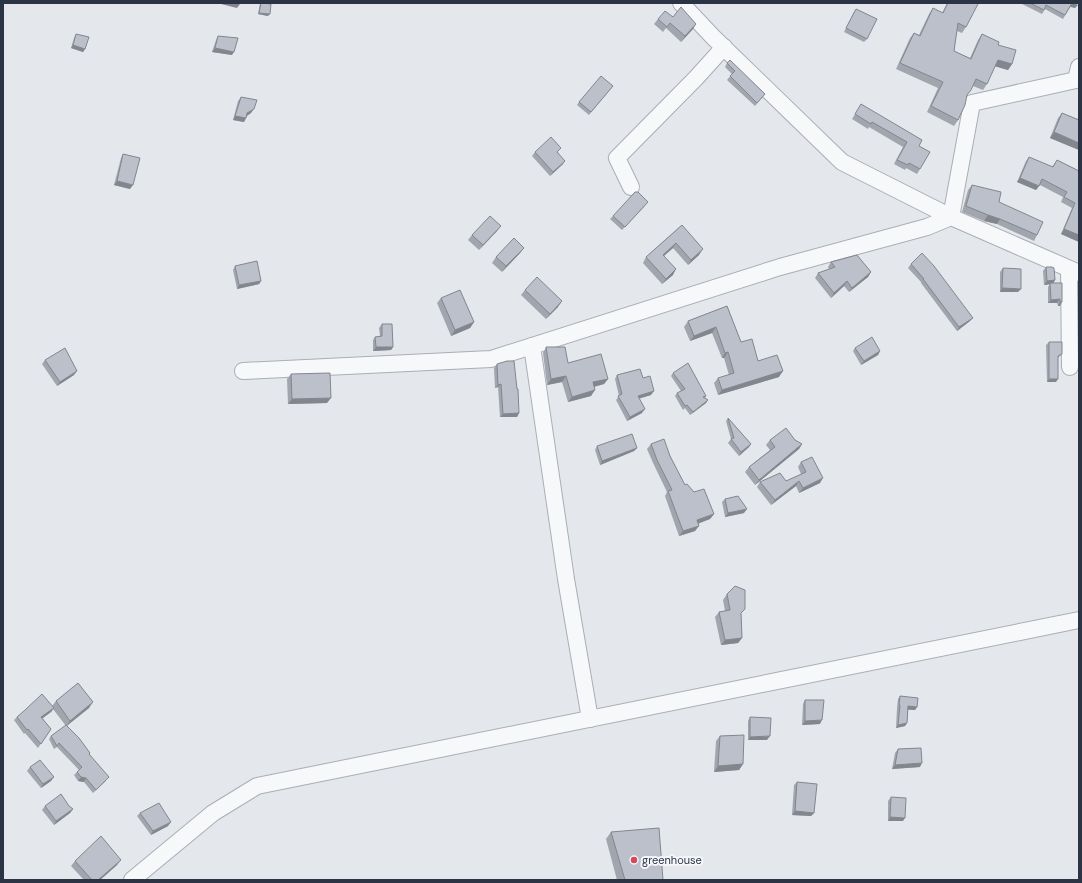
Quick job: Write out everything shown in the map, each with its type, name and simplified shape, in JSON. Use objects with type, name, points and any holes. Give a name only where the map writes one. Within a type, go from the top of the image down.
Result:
[{"type":"street","points":[[681,3],[842,162],[951,217],[1074,271],[1070,367]]},
{"type":"street","points":[[631,187],[617,158],[696,78],[724,47]]},
{"type":"street","points":[[951,217],[972,103],[1076,80],[1079,67]]},
{"type":"street","points":[[243,371],[491,358],[780,267],[927,227],[951,217]]},
{"type":"street","points":[[532,346],[566,579],[590,719]]},
{"type":"street","points":[[132,880],[213,813],[257,786],[1079,620]]},
{"type":"building","points":[[261,3],[271,4],[270,14],[259,13]]},
{"type":"building","points":[[948,3],[978,4],[966,27],[958,23],[954,51],[971,59],[982,34],[999,42],[998,45],[1016,50],[1012,64],[998,60],[987,84],[976,79],[967,95],[965,105],[958,120],[931,106],[943,82],[900,63],[914,33],[920,36],[933,8],[943,13]]},
{"type":"building","points":[[1030,3],[1072,3],[1065,15],[1046,5],[1044,10]]},
{"type":"building","points":[[681,7],[696,24],[685,36],[670,23],[667,27],[658,19],[665,11],[673,17]]},
{"type":"building","points":[[856,9],[877,19],[867,39],[846,28]]},
{"type":"building","points":[[76,34],[89,37],[85,49],[73,45]]},
{"type":"building","points":[[218,36],[238,38],[234,52],[215,48]]},
{"type":"building","points":[[730,60],[765,94],[757,103],[730,76],[735,71],[727,63]]},
{"type":"building","points":[[601,76],[613,86],[591,112],[579,102]]},
{"type":"building","points":[[241,97],[257,100],[254,109],[247,113],[246,118],[235,116]]},
{"type":"building","points":[[861,104],[922,140],[919,146],[930,152],[920,169],[909,163],[908,165],[897,160],[907,142],[872,122],[871,124],[855,114]]},
{"type":"building","points":[[1062,113],[1079,120],[1079,143],[1054,132]]},
{"type":"building","points":[[551,137],[561,148],[557,152],[565,161],[553,172],[535,152]]},
{"type":"building","points":[[123,154],[140,158],[133,185],[117,181]]},
{"type":"building","points":[[1029,157],[1053,167],[1057,160],[1079,171],[1079,235],[1064,229],[1075,203],[1064,197],[1067,192],[1042,179],[1039,186],[1020,178]]},
{"type":"building","points":[[972,185],[1001,192],[999,202],[1043,222],[1037,235],[966,206]]},
{"type":"building","points":[[635,192],[638,192],[648,202],[625,227],[613,216]]},
{"type":"building","points":[[490,216],[501,226],[483,245],[472,235]]},
{"type":"building","points":[[682,225],[703,249],[691,260],[676,243],[663,255],[676,269],[666,279],[646,257]]},
{"type":"building","points":[[514,238],[524,248],[506,266],[496,257]]},
{"type":"building","points":[[922,253],[934,266],[973,318],[959,327],[924,279],[911,264]]},
{"type":"building","points":[[857,255],[871,272],[852,288],[847,281],[834,293],[818,273],[835,267],[831,262]]},
{"type":"building","points":[[257,261],[261,281],[239,285],[235,266]]},
{"type":"building","points":[[1046,267],[1054,268],[1055,280],[1047,281]]},
{"type":"building","points":[[1003,268],[1021,269],[1021,289],[1002,288]]},
{"type":"building","points":[[537,277],[562,301],[550,314],[525,290]]},
{"type":"building","points":[[1050,283],[1062,283],[1062,302],[1060,302],[1060,299],[1051,300]]},
{"type":"building","points":[[460,290],[474,322],[455,330],[441,298]]},
{"type":"building","points":[[727,306],[741,342],[752,339],[758,361],[777,355],[783,371],[722,390],[718,378],[734,373],[728,352],[725,353],[716,327],[694,336],[688,321]]},
{"type":"building","points":[[382,324],[392,324],[393,347],[376,347],[375,337],[382,336]]},
{"type":"building","points":[[872,337],[880,351],[864,361],[855,348]]},
{"type":"building","points":[[1049,342],[1062,342],[1062,354],[1058,356],[1058,379],[1049,379]]},
{"type":"building","points":[[546,347],[565,347],[568,363],[601,354],[608,379],[593,382],[595,390],[572,397],[566,376],[551,379]]},
{"type":"building","points":[[65,348],[77,371],[60,382],[45,360]]},
{"type":"building","points":[[507,361],[514,361],[518,389],[519,413],[503,414],[501,384],[498,385],[497,364]]},
{"type":"building","points":[[688,363],[706,396],[703,397],[708,400],[693,412],[687,405],[685,406],[677,393],[685,389],[673,373]]},
{"type":"building","points":[[640,369],[643,378],[650,376],[654,391],[638,396],[645,409],[630,417],[618,396],[622,394],[617,375]]},
{"type":"building","points":[[330,373],[331,398],[292,399],[291,374]]},
{"type":"building","points":[[728,418],[751,444],[741,452],[731,439],[734,438]]},
{"type":"building","points":[[786,428],[795,440],[802,444],[759,480],[749,467],[775,447],[770,440]]},
{"type":"building","points":[[632,434],[637,448],[602,461],[597,446]]},
{"type":"building","points":[[664,439],[670,456],[685,485],[687,484],[694,492],[704,489],[714,514],[697,520],[699,526],[683,531],[668,491],[672,490],[651,444]]},
{"type":"building","points":[[812,457],[823,478],[803,488],[799,481],[775,500],[760,482],[780,473],[786,481],[806,472],[801,462]]},
{"type":"building","points":[[738,496],[747,509],[728,513],[725,499]]},
{"type":"building","points":[[735,586],[745,590],[745,609],[741,613],[742,638],[725,640],[719,612],[730,610],[727,594]]},
{"type":"building","points":[[78,683],[93,702],[70,721],[56,701]]},
{"type":"building","points":[[42,694],[54,708],[41,717],[51,729],[41,744],[17,717]]},
{"type":"building","points":[[900,696],[918,698],[917,707],[908,706],[907,723],[898,725],[900,705]]},
{"type":"building","points":[[805,700],[824,700],[822,720],[805,721]]},
{"type":"building","points":[[750,717],[771,718],[770,736],[750,737]]},
{"type":"building","points":[[66,725],[79,738],[90,753],[89,754],[109,777],[96,790],[86,778],[81,777],[77,772],[82,767],[59,743],[57,746],[51,736]]},
{"type":"building","points":[[744,735],[743,764],[718,766],[720,736]]},
{"type":"building","points":[[921,748],[922,763],[895,765],[898,749]]},
{"type":"building","points":[[40,760],[54,777],[43,784],[30,767]]},
{"type":"building","points":[[797,782],[817,784],[814,813],[795,811]]},
{"type":"building","points":[[61,794],[69,806],[73,809],[56,821],[45,806]]},
{"type":"building","points":[[891,797],[906,798],[905,818],[890,817]]},
{"type":"building","points":[[159,803],[171,822],[153,831],[140,813]]},
{"type":"building","name":"greenhouse","points":[[659,828],[663,880],[625,880],[611,832]]},
{"type":"building","points":[[101,836],[121,860],[98,880],[92,880],[75,861]]},
{"type":"place","name":"greenhouse","points":[[634,860]]}]
